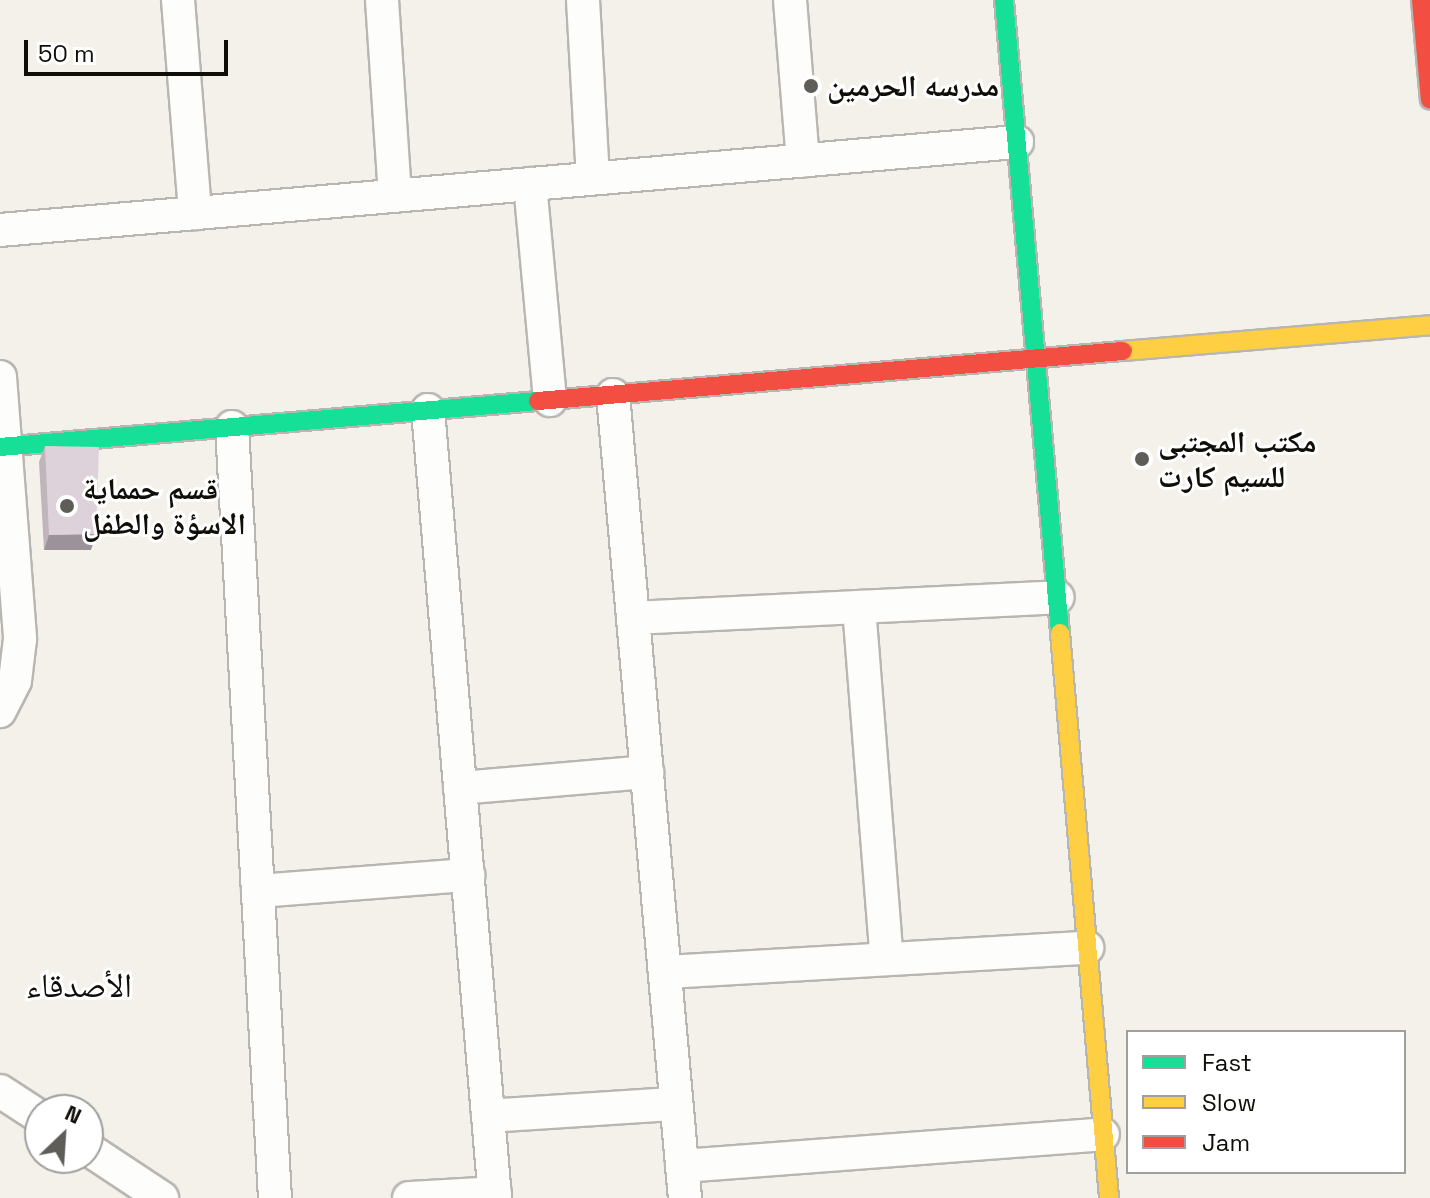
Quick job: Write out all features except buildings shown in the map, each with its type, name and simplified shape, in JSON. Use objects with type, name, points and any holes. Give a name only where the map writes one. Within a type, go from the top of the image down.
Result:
[{"type":"main road","points":[[1004,0],[1109,1198]]},
{"type":"main road","points":[[1421,0],[1430,100]]},
{"type":"main road","points":[[2,446],[1430,325]]},
{"type":"street","points":[[178,0],[195,213]]},
{"type":"street","points":[[382,0],[395,196]]},
{"type":"street","points":[[583,0],[593,178]]},
{"type":"street","points":[[790,0],[803,160]]},
{"type":"street","points":[[0,230],[1017,142]]},
{"type":"street","points":[[530,184],[550,400]]},
{"type":"street","points":[[0,377],[2,446],[20,639],[15,681],[0,711]]},
{"type":"street","points":[[613,395],[684,1182],[1103,1134]]},
{"type":"street","points":[[409,1198],[495,1195],[428,410]]},
{"type":"street","points":[[232,427],[275,1198]]},
{"type":"street","points":[[633,618],[1057,597]]},
{"type":"street","points":[[859,607],[887,959]]},
{"type":"street","points":[[460,788],[647,772]]},
{"type":"street","points":[[258,891],[468,875]]},
{"type":"street","points":[[665,972],[1087,948]]},
{"type":"street","points":[[0,1091],[24,1107]]},
{"type":"street","points":[[488,1116],[676,1104]]},
{"type":"street","points":[[104,1160],[162,1198]]},
{"type":"traffic: fast","points":[[1004,0],[1060,633]]},
{"type":"traffic: fast","points":[[0,447],[538,401]]},
{"type":"traffic: slow","points":[[1123,351],[1430,325]]},
{"type":"traffic: slow","points":[[1060,633],[1109,1198]]},
{"type":"traffic: jam","points":[[1421,0],[1430,100]]},
{"type":"traffic: jam","points":[[538,401],[1123,351]]},
{"type":"place","name":"مدرسه الحرمين","points":[[811,86]]},
{"type":"place","name":"مكتب المجتبى للسيم كارت","points":[[1142,459]]},
{"type":"place","name":"قسم حمماية الاسؤة والطفل","points":[[67,506]]},
{"type":"district","name":"الأصدقاء","points":[[79,986]]}]
